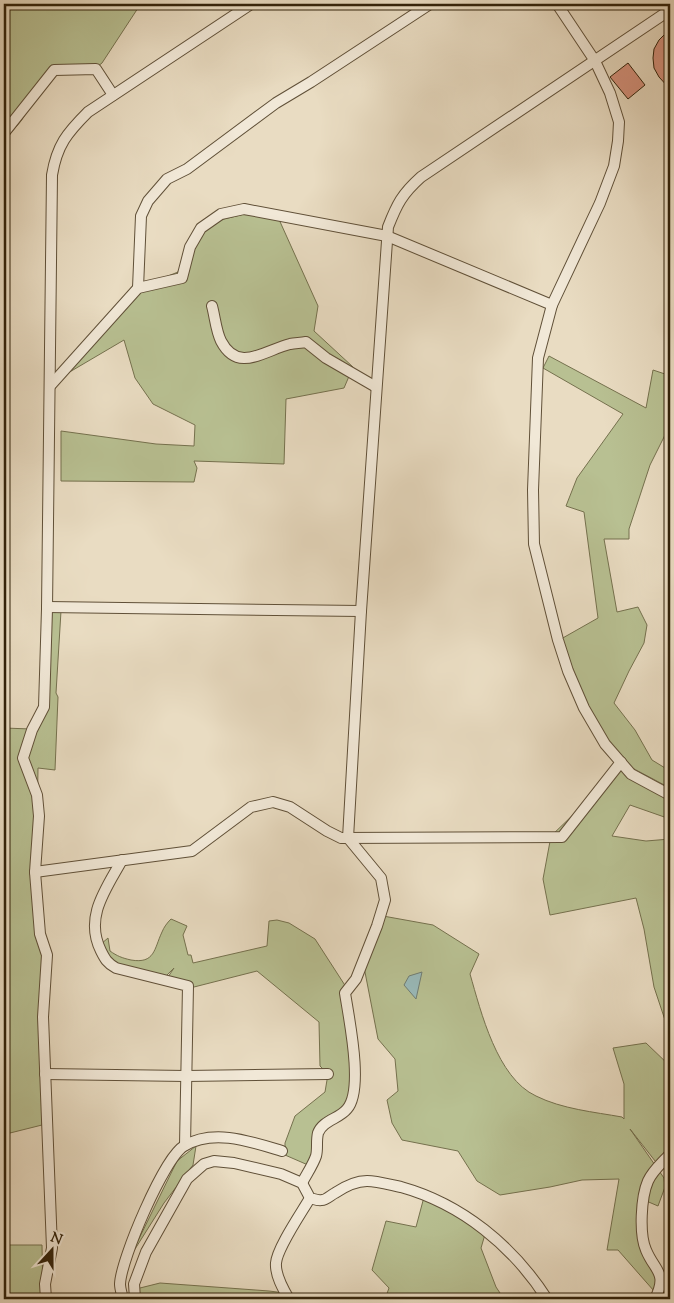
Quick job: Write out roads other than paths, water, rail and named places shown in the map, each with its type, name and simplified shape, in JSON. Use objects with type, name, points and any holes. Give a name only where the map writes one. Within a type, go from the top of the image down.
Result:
[{"type":"street","points":[[46,1299],[45,1284],[52,1248],[43,1017],[47,955],[40,934],[35,872],[40,816],[37,795],[23,758],[32,730],[44,709],[52,175],[54,159],[60,144],[70,130],[88,112],[251,4]]},
{"type":"street","points":[[138,288],[141,216],[148,201],[168,179],[187,169],[276,103],[430,4]]},
{"type":"street","points":[[557,4],[595,61],[610,93],[619,122],[614,166],[600,203],[552,305],[538,358],[533,490],[534,544],[558,640],[568,671],[586,712],[605,744],[631,774],[670,796]]},
{"type":"street","points":[[302,1183],[316,1155],[319,1132],[328,1122],[347,1110],[354,1096],[356,1080],[345,993],[356,979],[378,926],[385,900],[381,878],[348,838],[360,611],[388,227],[398,201],[406,190],[421,177],[670,10]]},
{"type":"street","points":[[4,133],[54,70],[96,69],[113,95]]},
{"type":"street","points":[[50,386],[138,288],[182,278],[190,247],[201,228],[221,214],[244,209],[387,236],[552,305]]},
{"type":"street","points":[[212,306],[221,340],[231,354],[244,359],[290,344],[306,342],[326,358],[376,387]]},
{"type":"street","points":[[47,607],[360,611]]},
{"type":"street","points":[[35,872],[192,851],[251,807],[273,802],[290,807],[341,838],[562,837],[621,762]]},
{"type":"street","points":[[122,860],[97,910],[94,921],[98,944],[108,964],[116,968],[188,986],[185,1145]]},
{"type":"street","points":[[45,1074],[186,1076],[328,1074]]},
{"type":"street","points":[[123,1299],[120,1284],[130,1245],[176,1152],[185,1145],[202,1140],[222,1138],[251,1142],[282,1151]]},
{"type":"street","points":[[655,1299],[661,1285],[660,1273],[645,1249],[641,1214],[648,1182],[656,1168],[670,1154]]},
{"type":"street","points":[[135,1299],[134,1284],[146,1252],[187,1179],[204,1164],[214,1161],[234,1163],[281,1174],[302,1183],[310,1198]]},
{"type":"street","points":[[310,1198],[324,1200],[346,1185],[367,1181],[422,1193],[452,1207],[474,1221],[507,1251],[536,1283],[547,1299]]},
{"type":"street","points":[[289,1299],[277,1274],[276,1262],[286,1239],[310,1198]]},
{"type":"water","points":[[422,972],[416,999],[404,985],[409,976]]}]
